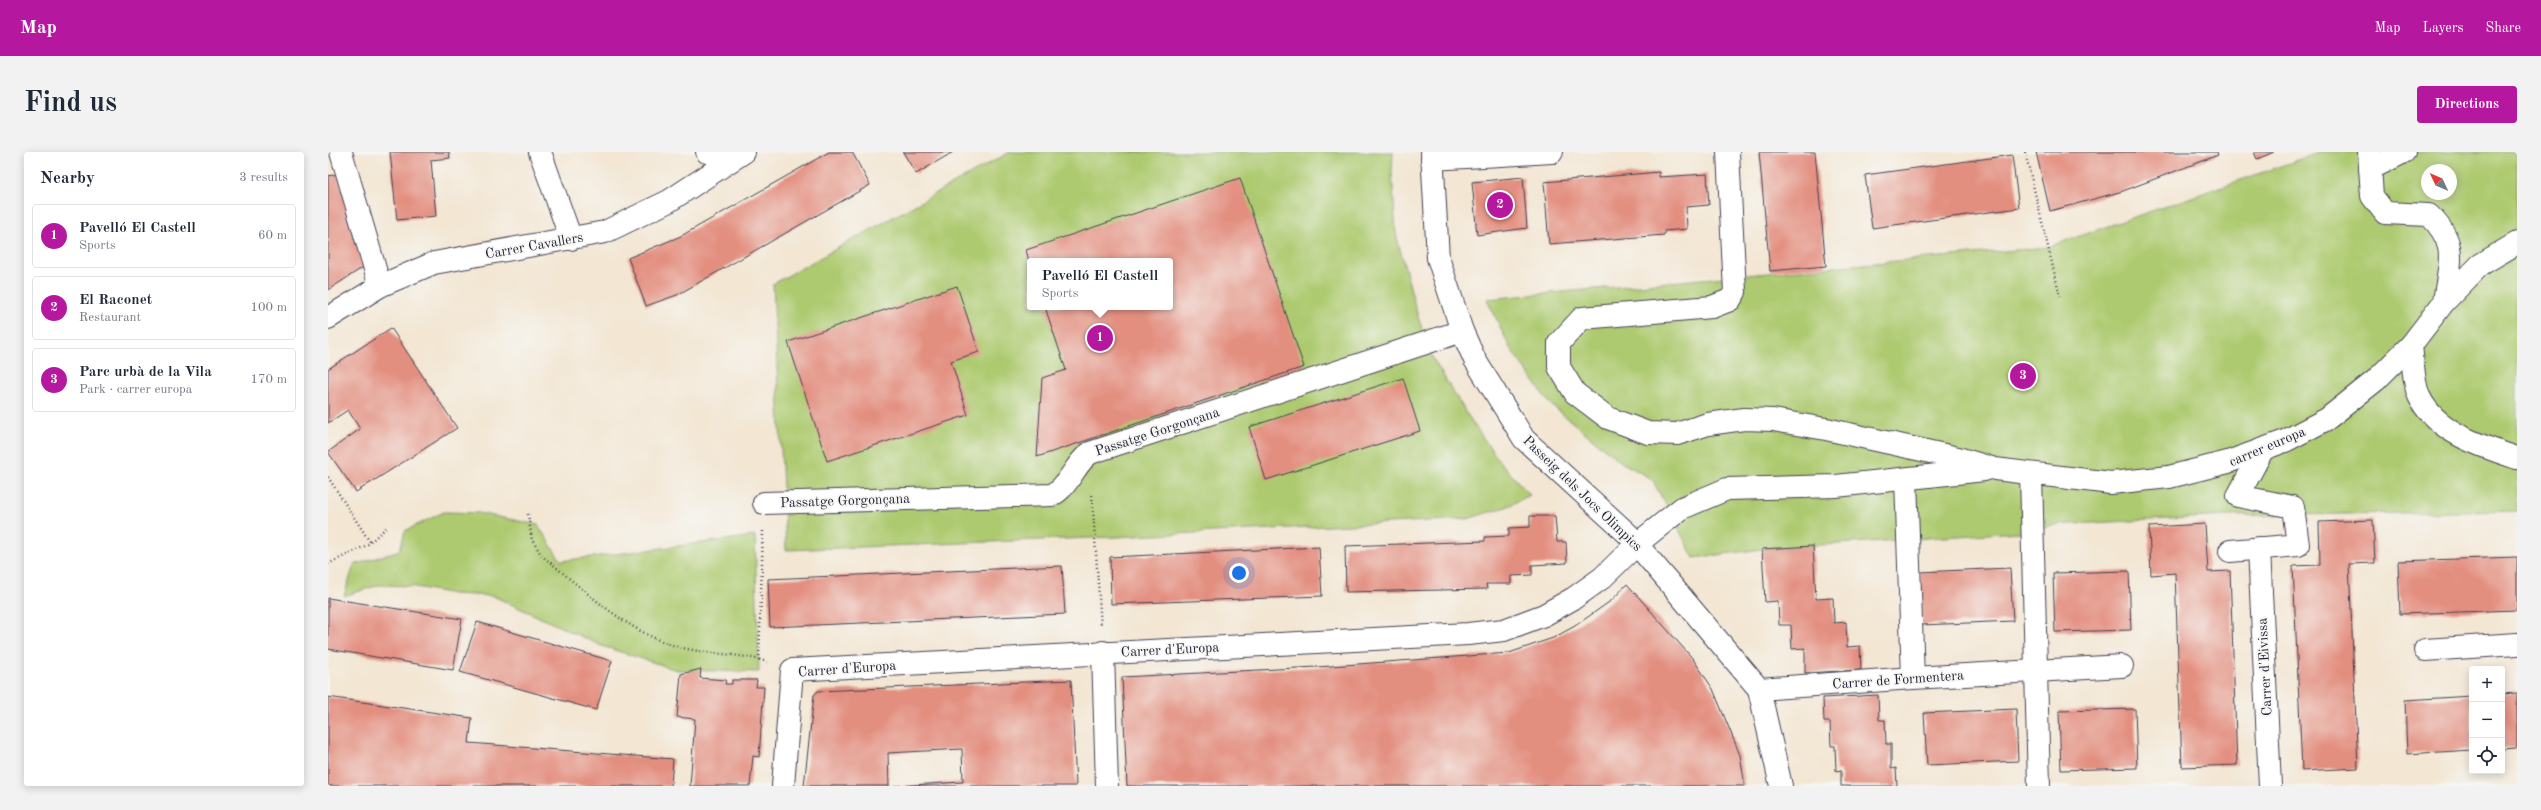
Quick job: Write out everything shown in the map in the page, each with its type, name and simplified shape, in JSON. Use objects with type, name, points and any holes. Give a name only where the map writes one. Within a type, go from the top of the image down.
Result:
[{"type":"street","points":[[341,152],[380,286]]},
{"type":"street","points":[[540,152],[571,239]]},
{"type":"street","points":[[706,152],[739,155]]},
{"type":"street","points":[[1432,155],[1552,152]]},
{"type":"street","points":[[1728,152],[1735,292],[1730,300],[1712,307],[1582,318],[1559,343],[1559,367],[1575,393],[1608,418],[1648,433],[1677,434],[1708,424],[1744,419],[1773,420],[1826,429],[1958,458],[1995,469]]},
{"type":"street","points":[[2404,152],[2369,160],[2372,196],[2385,213],[2429,215],[2443,229],[2450,245],[2444,302]]},
{"type":"street","name":"Carrer Cavallers","points":[[328,318],[380,286],[434,263],[605,232],[669,201],[739,155]]},
{"type":"street","name":"Passeig dels Jocs Olimpics","points":[[1432,155],[1438,258],[1462,331],[1475,360],[1524,439],[1629,535],[1759,689],[1781,786]]},
{"type":"street","name":"carrer europa","points":[[1995,469],[2111,483],[2169,477],[2228,462],[2285,441],[2327,418],[2376,380],[2411,345],[2444,302],[2480,265],[2517,243]]},
{"type":"street","name":"Passatge Gorgonçana","points":[[764,503],[1052,495],[1058,492],[1083,458],[1090,453],[1462,331]]},
{"type":"street","points":[[2411,345],[2419,396],[2436,419],[2468,442],[2517,458]]},
{"type":"street","points":[[2230,551],[2298,545],[2293,507],[2238,496],[2263,449]]},
{"type":"street","name":"Carrer d'Europa","points":[[783,786],[792,670],[1103,652],[1468,634],[1504,630],[1544,616],[1574,598],[1602,578],[1637,544],[1682,508],[1727,489],[1836,486],[1995,469]]},
{"type":"street","points":[[2031,474],[2039,786]]},
{"type":"street","points":[[1906,479],[1913,678]]},
{"type":"street","name":"Carrer d'Eivissa","points":[[2259,548],[2270,786]]},
{"type":"street","points":[[2424,650],[2517,644]]},
{"type":"street","points":[[1103,652],[1107,786]]},
{"type":"street","name":"Carrer de Formentera","points":[[1759,689],[2036,670],[2122,666]]},
{"type":"path","points":[[2025,152],[2060,296]]},
{"type":"path","points":[[1090,453],[1103,652]]},
{"type":"path","points":[[328,477],[370,542]]},
{"type":"path","points":[[759,660],[764,503]]},
{"type":"path","points":[[528,514],[532,540],[542,556],[638,630],[675,646],[705,653],[759,660],[792,670]]},
{"type":"path","points":[[328,564],[370,542],[386,527]]},
{"type":"green space","points":[[1010,152],[1393,152],[1392,173],[1396,234],[1418,317],[1433,359],[1470,419],[1500,462],[1530,495],[1506,507],[1467,519],[1115,537],[786,550],[773,284]]},
{"type":"green space","points":[[2321,152],[2517,152],[2517,511],[2227,516],[2052,525],[2034,531],[1762,549],[1694,558],[1652,479],[1621,462],[1550,404],[1510,348],[1487,299],[2048,247]]},
{"type":"green space","points":[[444,512],[479,513],[538,525],[561,561],[755,536],[759,672],[677,670],[602,646],[493,596],[453,594],[411,586],[379,585],[344,596],[354,565],[400,550],[405,531]]},
{"type":"building","points":[[390,152],[449,152],[450,158],[431,160],[436,216],[397,220]]},
{"type":"building","points":[[829,152],[852,152],[870,185],[677,295],[646,306],[628,258],[681,236]]},
{"type":"building","points":[[903,152],[953,152],[916,174]]},
{"type":"building","points":[[1759,152],[1815,152],[1826,266],[1770,271]]},
{"type":"building","points":[[2036,152],[2217,152],[2218,155],[2123,191],[2050,211]]},
{"type":"building","points":[[2254,152],[2274,152],[2257,159]]},
{"type":"building","points":[[2012,155],[2019,208],[1872,228],[1865,175]]},
{"type":"building","points":[[1659,172],[1659,177],[1707,174],[1709,205],[1686,207],[1687,229],[1664,231],[1664,235],[1549,244],[1544,182]]},
{"type":"building","points":[[338,174],[365,266],[328,290],[328,176]]},
{"type":"building","points":[[1523,177],[1527,228],[1477,235],[1472,182]]},
{"type":"building","points":[[1240,178],[1304,367],[1037,457],[1042,378],[1066,370],[1046,310],[1173,310],[1173,258],[1028,258],[1026,250]]},
{"type":"building","points":[[957,286],[979,352],[951,361],[968,415],[827,461],[788,342]]},
{"type":"building","points":[[391,328],[457,428],[356,492],[328,452],[360,429],[348,410],[328,423],[328,369]]},
{"type":"building","points":[[1403,378],[1420,431],[1266,480],[1249,427]]},
{"type":"building","points":[[1530,516],[1555,516],[1557,542],[1566,542],[1567,563],[1532,565],[1532,575],[1511,576],[1511,584],[1486,584],[1487,589],[1346,592],[1345,546],[1485,541],[1485,537],[1509,536],[1509,528],[1530,527]]},
{"type":"building","points":[[2373,520],[2375,563],[2349,564],[2358,768],[2302,771],[2293,566],[2320,565],[2319,522]]},
{"type":"building","points":[[2205,524],[2208,572],[2230,571],[2237,765],[2182,767],[2175,573],[2151,575],[2149,527]]},
{"type":"building","points":[[1813,546],[1816,599],[1833,598],[1834,623],[1846,622],[1847,647],[1860,646],[1861,670],[1805,673],[1805,648],[1792,649],[1791,625],[1779,625],[1778,601],[1765,602],[1762,549]]},
{"type":"building","points":[[1319,547],[1322,596],[1111,604],[1110,557]]},
{"type":"building","points":[[2517,557],[2517,610],[2400,614],[2398,561]]},
{"type":"building","points":[[1062,566],[1065,614],[770,627],[768,579]]},
{"type":"building","points":[[2010,568],[2013,621],[1922,625],[1920,572]]},
{"type":"building","points":[[2129,571],[2131,630],[2055,632],[2053,573]]},
{"type":"building","points":[[1627,584],[1693,659],[1713,689],[1740,755],[1745,786],[1127,786],[1122,677],[1317,667],[1509,653],[1553,638],[1575,626],[1612,600]]},
{"type":"building","points":[[328,598],[462,619],[453,670],[328,649]]},
{"type":"building","points":[[477,622],[612,661],[596,710],[460,672]]},
{"type":"building","points":[[701,669],[700,678],[726,680],[725,684],[732,684],[732,680],[757,680],[756,687],[764,687],[759,757],[753,756],[750,786],[690,786],[695,719],[677,717],[681,674]]},
{"type":"building","points":[[1071,680],[1076,786],[894,786],[963,782],[962,749],[888,753],[889,786],[804,786],[814,695],[818,691]]},
{"type":"building","points":[[2517,693],[2517,748],[2505,749],[2505,694]]},
{"type":"building","points":[[1878,695],[1879,720],[1885,720],[1886,744],[1891,744],[1891,769],[1896,768],[1897,786],[1841,786],[1841,770],[1836,771],[1835,746],[1831,746],[1830,722],[1824,722],[1823,698]]},
{"type":"building","points":[[2469,696],[2469,750],[2407,754],[2405,700]]},
{"type":"building","points":[[328,697],[472,718],[469,743],[673,759],[671,786],[328,786]]},
{"type":"building","points":[[2016,709],[2018,761],[1927,765],[1924,713]]},
{"type":"building","points":[[2135,709],[2137,768],[2061,770],[2059,711]]},
{"type":"place","name":"El Raconet","points":[[1500,205]]},
{"type":"place","name":"Pavelló El Castell","points":[[1100,338]]},
{"type":"place","name":"Parc urbà de la Vila","points":[[2023,376]]}]
